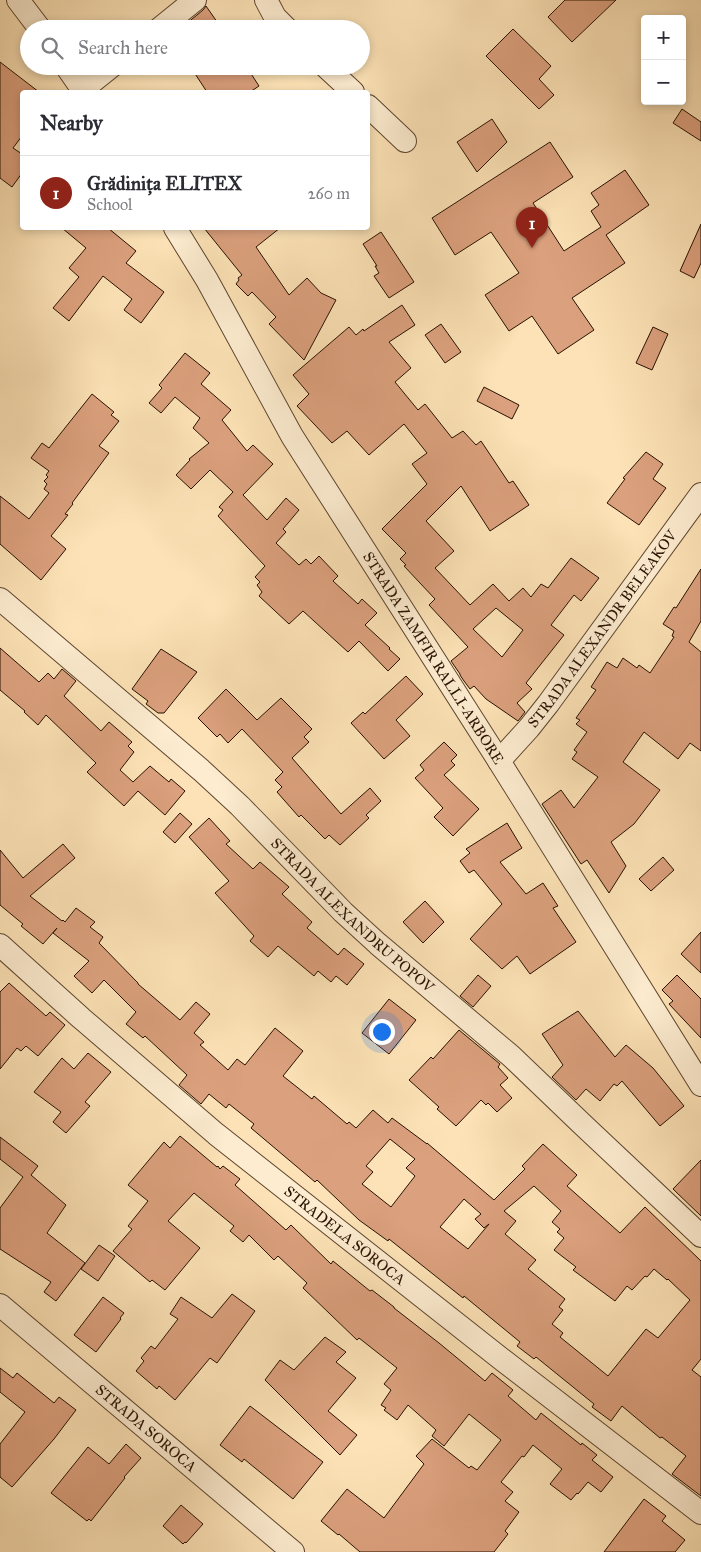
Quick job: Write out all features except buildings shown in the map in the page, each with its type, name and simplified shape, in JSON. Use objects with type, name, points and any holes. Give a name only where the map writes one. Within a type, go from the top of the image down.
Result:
[{"type":"street","points":[[18,0],[33,20]]},
{"type":"street","points":[[170,20],[195,0]]},
{"type":"street","points":[[266,0],[278,20]]},
{"type":"street","points":[[72,75],[82,90]]},
{"type":"street","points":[[84,90],[102,75]]},
{"type":"street","points":[[335,75],[351,90]]},
{"type":"street","points":[[370,108],[405,141]]},
{"type":"street","name":"STRADA ZAMFIR RALLI-ARBORE","points":[[176,230],[207,280],[292,436],[701,1085]]},
{"type":"street","name":"STRADA ALEXANDR BELEAKOV","points":[[498,761],[529,728],[548,704],[701,494]]},
{"type":"street","name":"STRADA ALEXANDRU POPOV","points":[[0,599],[201,770],[276,842],[343,912],[378,944],[511,1056],[701,1236]]},
{"type":"street","name":"STRADELA SOROCА","points":[[0,946],[216,1134],[504,1361],[701,1513]]},
{"type":"street","name":"STRADA SOROCA","points":[[0,1305],[293,1552]]},
{"type":"place","name":"Grădinița ELITEX","points":[[532,248]]}]
